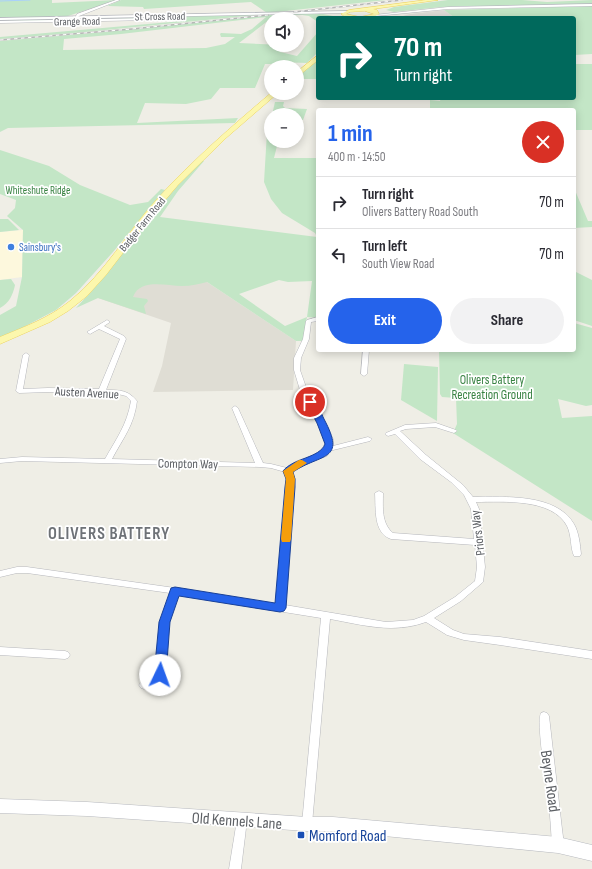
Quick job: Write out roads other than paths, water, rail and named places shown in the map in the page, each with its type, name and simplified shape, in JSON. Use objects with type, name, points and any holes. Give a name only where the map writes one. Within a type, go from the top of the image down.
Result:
[{"type":"main road","points":[[345,14],[358,10],[436,0]]},
{"type":"main road","points":[[358,10],[374,15],[389,6]]},
{"type":"main road","points":[[345,14],[349,16]]},
{"type":"main road","points":[[304,69],[316,59]]},
{"type":"main road","name":"Badger Farm Road","points":[[0,341],[62,311],[78,299],[98,277],[146,217],[180,179],[202,156],[267,100]]},
{"type":"street","points":[[76,18],[78,15],[119,0]]},
{"type":"street","points":[[374,15],[448,8],[592,5]]},
{"type":"street","name":"St Cross Road","points":[[0,19],[321,12],[345,14]]},
{"type":"street","name":"Grange Road","points":[[0,22],[153,19]]},
{"type":"street","points":[[280,608],[291,479],[288,471],[297,464],[324,454],[329,448],[329,439],[305,394],[297,374],[296,363],[299,352],[306,341],[309,321],[316,319]]},
{"type":"street","points":[[90,332],[107,322]]},
{"type":"street","points":[[100,327],[115,332],[123,339],[102,391]]},
{"type":"street","points":[[364,374],[366,352]]},
{"type":"street","name":"Austen Avenue","points":[[26,355],[19,391],[48,390],[118,392],[128,395],[134,401],[130,422],[126,433],[107,461]]},
{"type":"street","points":[[235,408],[260,465]]},
{"type":"street","points":[[388,434],[412,426],[436,425],[454,431]]},
{"type":"street","name":"Priors Way","points":[[396,431],[422,456],[465,491],[472,500],[475,509],[481,567],[479,582],[458,599],[427,618]]},
{"type":"street","points":[[326,450],[368,439]]},
{"type":"street","name":"Compton Way","points":[[0,461],[22,459],[260,465],[271,466],[288,471]]},
{"type":"street","points":[[379,493],[382,524],[386,532],[391,536],[478,542]]},
{"type":"street","points":[[472,500],[533,503],[554,510],[563,516],[570,524],[577,554]]},
{"type":"street","points":[[0,574],[17,570],[27,570],[175,591],[386,625],[412,623],[427,618],[450,634],[592,655]]},
{"type":"street","points":[[144,685],[160,675],[164,622],[175,591]]},
{"type":"street","points":[[306,824],[326,616]]},
{"type":"street","points":[[0,652],[65,655]]},
{"type":"street","points":[[160,675],[172,684]]},
{"type":"street","name":"Beyne Road","points":[[544,716],[546,745],[557,819],[558,845]]},
{"type":"street","name":"Old Kennels Lane","points":[[0,806],[87,809],[306,824],[333,824],[558,845],[592,853]]},
{"type":"street","points":[[235,869],[242,820]]},
{"type":"waterway","points":[[0,1],[30,0]]},
{"type":"railway","points":[[294,12],[402,0]]},
{"type":"railway","points":[[0,40],[132,29],[264,15]]},
{"type":"place","name":"Sainsbury's","points":[[11,247]]},
{"type":"place","name":"Momford Road","points":[[301,835]]},
{"type":"district","name":"OLIVERS BATTERY","points":[[109,533]]},
{"type":"park label","name":"Whiteshute Ridge","points":[[38,190]]},
{"type":"park label","name":"Olivers Battery Recreation Ground","points":[[492,386]]}]
